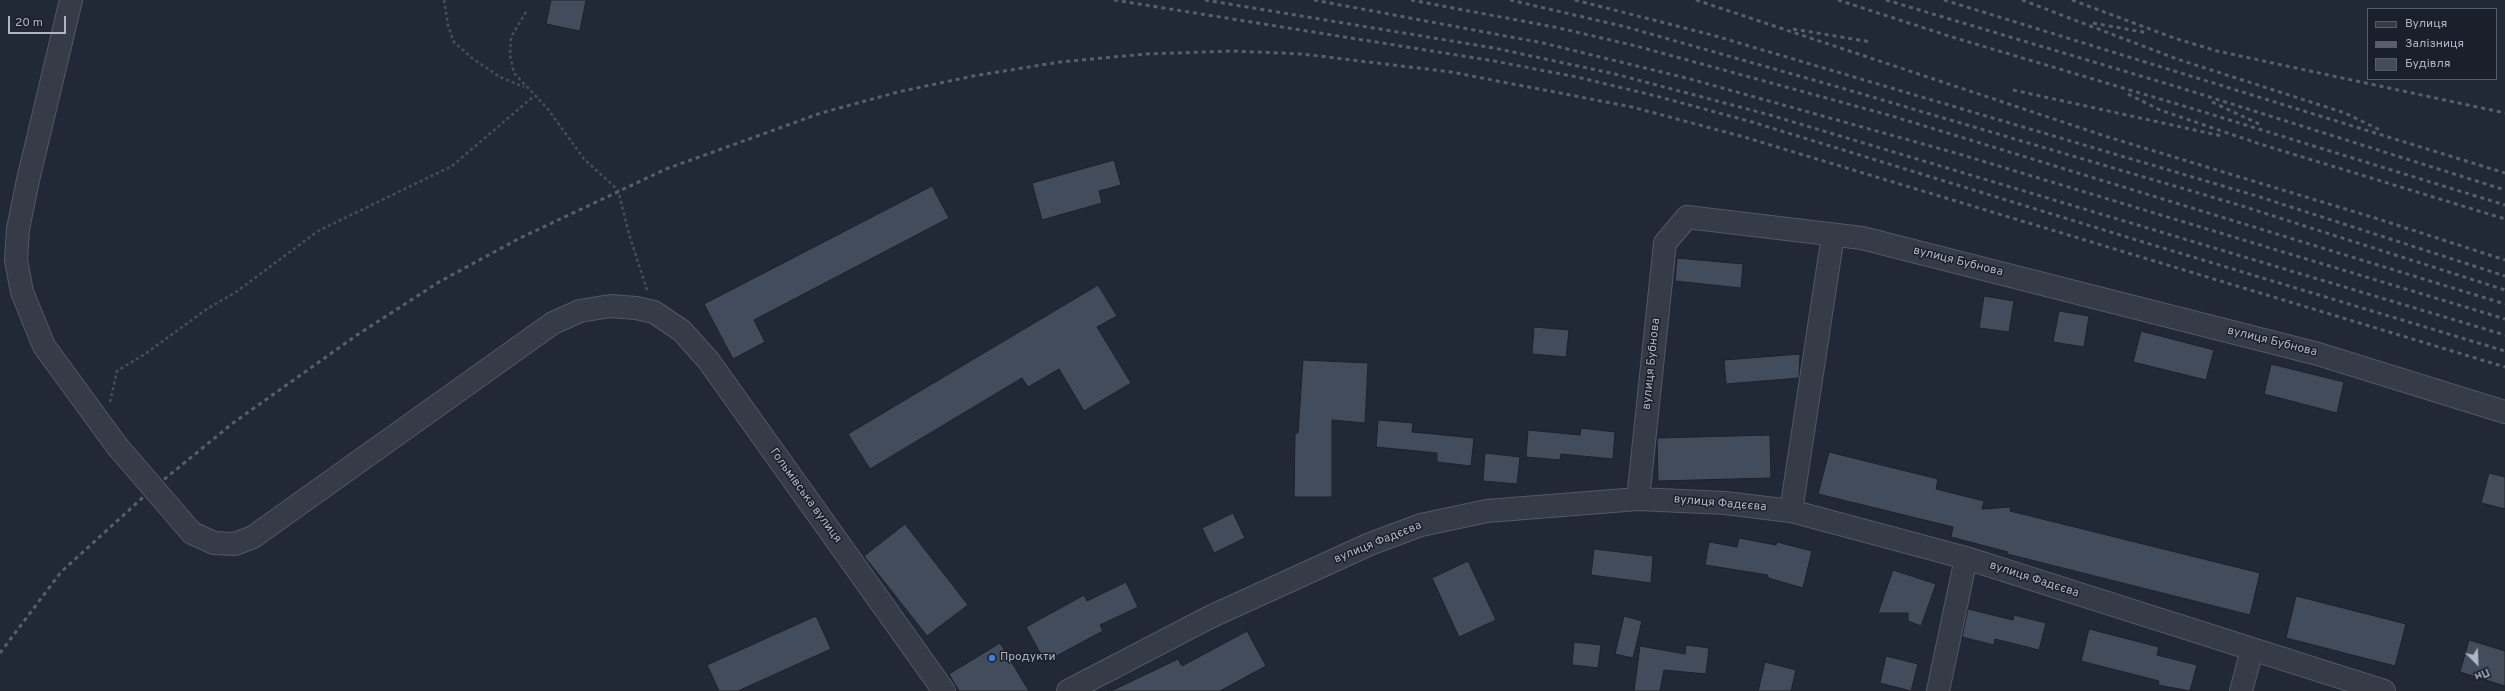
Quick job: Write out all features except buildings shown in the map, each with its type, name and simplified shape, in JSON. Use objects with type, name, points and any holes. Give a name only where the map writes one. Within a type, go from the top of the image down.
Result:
[{"type":"street","points":[[71,0],[18,228],[16,260],[22,292],[44,346],[117,446],[192,533],[214,543],[235,544],[253,537],[553,323],[580,312],[610,306],[636,308],[654,312]]},
{"type":"street","name":"вулиця Бубнова","points":[[1638,499],[1665,243],[1687,216],[1869,240],[2318,354],[2505,412]]},
{"type":"street","points":[[1790,511],[1833,235]]},
{"type":"street","points":[[0,244],[19,274]]},
{"type":"street","name":"Гольмівська вулиця","points":[[654,312],[682,331],[708,360],[944,691]]},
{"type":"street","name":"вулиця Фадєєва","points":[[1068,691],[1210,617],[1370,544],[1421,525],[1487,511],[1638,499],[1725,503],[1790,511],[1966,558],[2384,691]]},
{"type":"street","points":[[1938,691],[1966,558]]},
{"type":"street","points":[[2241,691],[2252,650]]},
{"type":"path","points":[[444,0],[448,25],[453,41],[472,58],[500,77],[525,87]]},
{"type":"path","points":[[526,12],[511,37],[510,55],[514,73],[525,87],[547,108],[584,159],[618,190],[628,234],[654,312]]},
{"type":"path","points":[[95,416],[111,400],[117,371],[145,354],[206,309],[236,292],[318,231],[452,166],[534,96]]},
{"type":"railway","points":[[1114,0],[1494,61],[1577,77],[1656,96],[1752,122],[2505,351]]},
{"type":"railway","points":[[1205,0],[1494,48],[1615,74],[1770,115],[2505,335]]},
{"type":"railway","points":[[1314,0],[1543,43],[1690,79],[1959,154],[2505,319]]},
{"type":"railway","points":[[1411,0],[1559,28],[1636,46],[1892,116],[2505,304]]},
{"type":"railway","points":[[1510,0],[1626,27],[1845,89],[2239,205],[2505,290]]},
{"type":"railway","points":[[1575,0],[1712,35],[2260,197],[2505,276]]},
{"type":"railway","points":[[1696,0],[2108,137],[2375,218],[2505,260]]},
{"type":"railway","points":[[1838,0],[1952,37],[2197,110],[2505,205]]},
{"type":"railway","points":[[1886,0],[2181,88],[2505,190]]},
{"type":"railway","points":[[1944,0],[2505,173]]},
{"type":"railway","points":[[2022,0],[2177,59],[2345,113],[2382,131]]},
{"type":"railway","points":[[2072,0],[2174,38],[2217,51],[2505,113]]},
{"type":"railway","points":[[2093,23],[2148,33]]},
{"type":"railway","points":[[1793,29],[1871,42]]},
{"type":"railway","points":[[0,653],[61,572],[150,491],[233,423],[357,335],[439,282],[518,239],[666,169],[821,113],[898,92],[973,76],[1060,62],[1146,54],[1233,51],[1302,54],[1451,72],[1632,107],[1744,137],[2505,367]]},
{"type":"railway","points":[[2013,90],[2222,136]]},
{"type":"railway","points":[[2128,94],[2160,110],[2260,144],[2505,219]]},
{"type":"railway","points":[[2212,102],[2259,124]]},
{"type":"place","name":"Продукти","points":[[992,658]]}]
